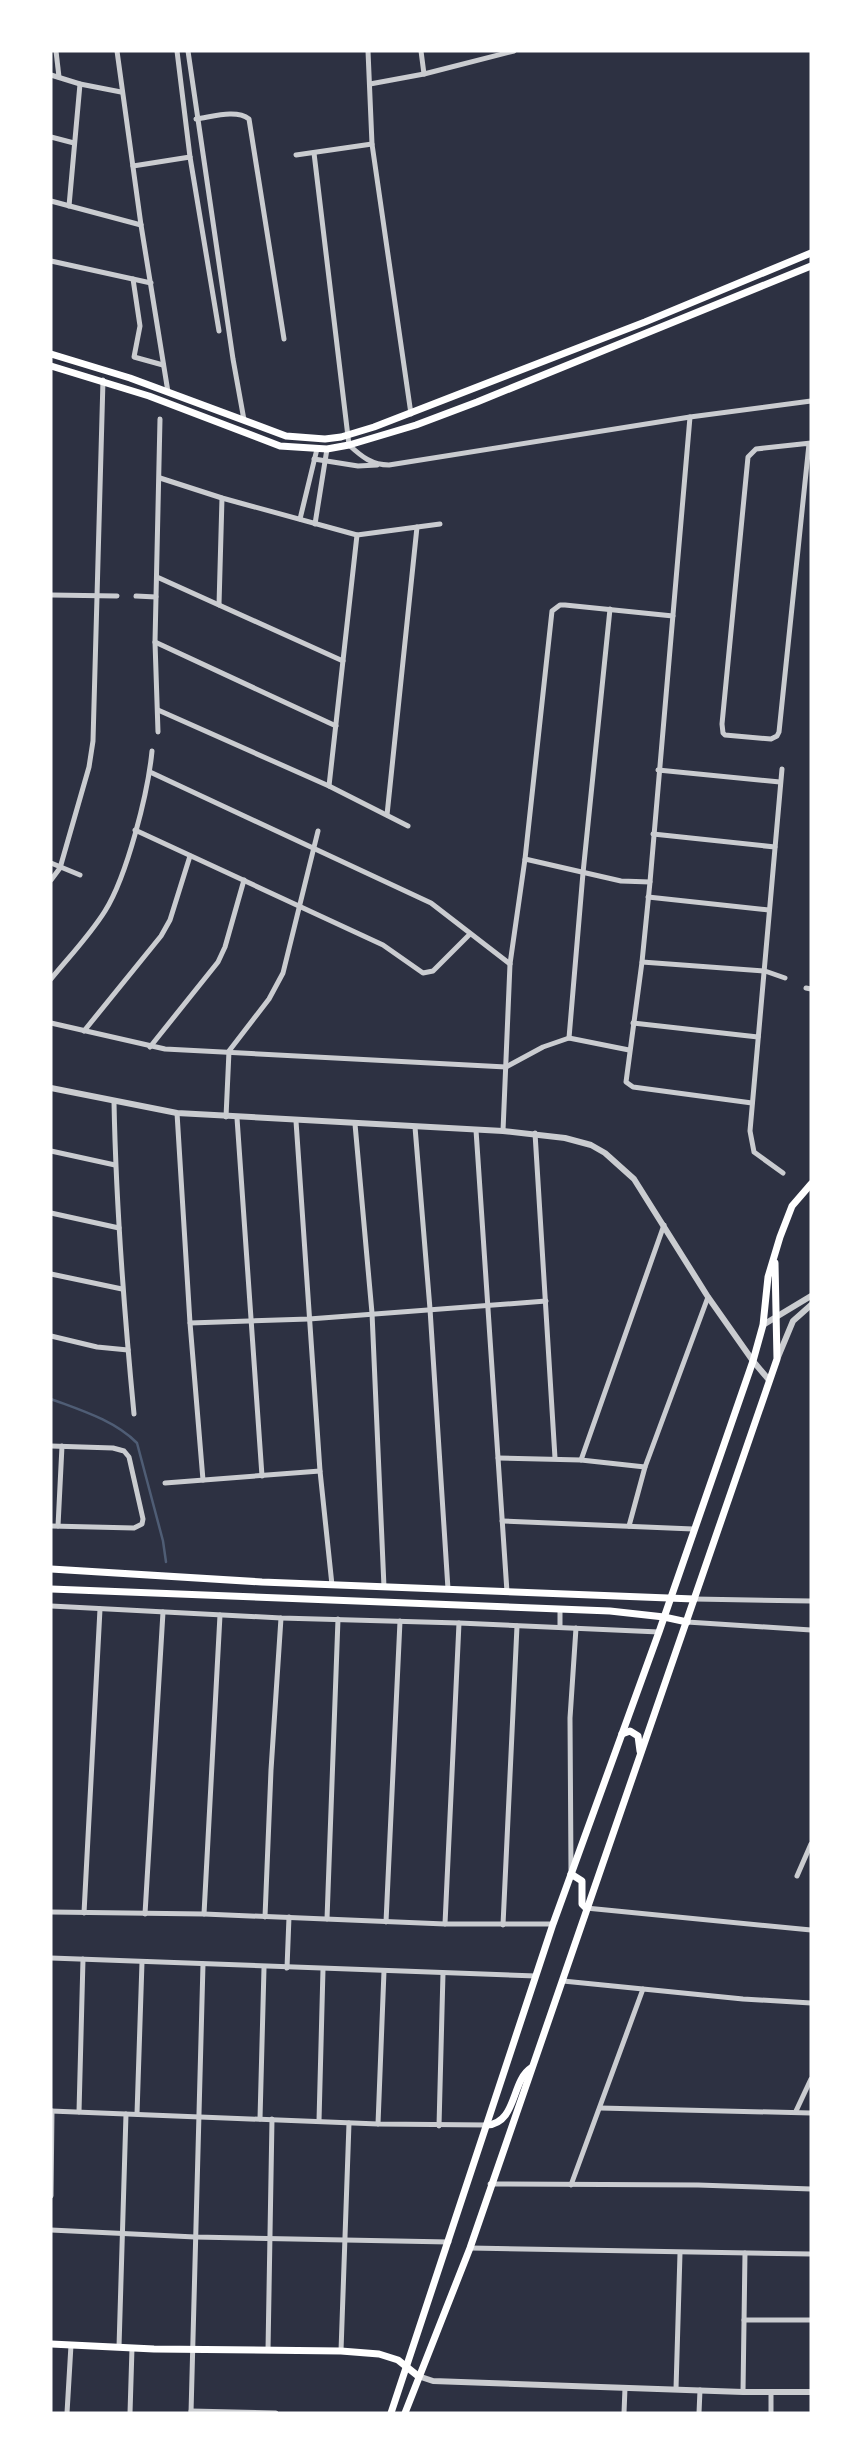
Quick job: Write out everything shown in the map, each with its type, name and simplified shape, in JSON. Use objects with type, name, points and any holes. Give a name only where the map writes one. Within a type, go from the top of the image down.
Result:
[{"type":"main road","points":[[51,354],[130,378],[295,438],[325,439],[350,434],[411,414],[811,253]]},
{"type":"main road","points":[[51,366],[103,380],[280,446],[327,449],[416,425],[477,402],[811,266]]},
{"type":"main road","points":[[391,2413],[553,1924],[659,1632],[753,1361],[763,1325],[768,1277],[787,1217],[792,1206],[811,1184]]},
{"type":"main road","points":[[405,2413],[470,2248],[777,1359],[775,1259]]},
{"type":"main road","points":[[51,1569],[331,1585],[694,1599]]},
{"type":"main road","points":[[51,1589],[560,1609],[664,1617],[687,1622]]},
{"type":"main road","points":[[622,1735],[630,1731],[638,1736],[640,1755]]},
{"type":"main road","points":[[571,1874],[582,1881],[582,1904],[586,1908]]},
{"type":"main road","points":[[487,2125],[496,2123],[506,2114],[525,2073],[532,2068]]},
{"type":"main road","points":[[51,2344],[341,2351],[388,2356],[407,2365],[418,2375]]},
{"type":"street","points":[[56,51],[59,77]]},
{"type":"street","points":[[117,51],[121,92],[168,392]]},
{"type":"street","points":[[177,51],[190,157],[219,331]]},
{"type":"street","points":[[188,51],[244,420]]},
{"type":"street","points":[[368,51],[372,144],[411,414]]},
{"type":"street","points":[[421,51],[424,75]]},
{"type":"street","points":[[481,51],[482,60]]},
{"type":"street","points":[[370,84],[424,75],[513,51]]},
{"type":"street","points":[[51,75],[121,92]]},
{"type":"street","points":[[69,206],[80,84]]},
{"type":"street","points":[[197,119],[233,115],[243,115],[249,119],[284,339]]},
{"type":"street","points":[[51,137],[74,143]]},
{"type":"street","points":[[296,155],[372,144]]},
{"type":"street","points":[[314,153],[350,434],[349,445],[362,457],[377,465]]},
{"type":"street","points":[[133,166],[190,157]]},
{"type":"street","points":[[51,201],[141,225]]},
{"type":"street","points":[[51,261],[151,283]]},
{"type":"street","points":[[133,279],[140,326],[134,357],[163,365]]},
{"type":"street","points":[[51,880],[60,868],[91,755],[103,380]]},
{"type":"street","points":[[314,459],[358,466],[389,465],[691,417],[811,401]]},
{"type":"street","points":[[691,417],[649,897],[626,1082],[633,1087],[752,1103]]},
{"type":"street","points":[[158,732],[155,642],[160,419]]},
{"type":"street","points":[[810,444],[777,736],[768,739],[723,733],[747,461],[750,453],[756,449],[810,444]]},
{"type":"street","points":[[300,519],[317,449]]},
{"type":"street","points":[[315,524],[327,449]]},
{"type":"street","points":[[160,478],[356,535],[440,524]]},
{"type":"street","points":[[219,605],[222,498]]},
{"type":"street","points":[[387,815],[416,527]]},
{"type":"street","points":[[329,786],[356,535]]},
{"type":"street","points":[[157,577],[343,660]]},
{"type":"street","points":[[51,595],[117,596]]},
{"type":"street","points":[[136,596],[156,597]]},
{"type":"street","points":[[503,1131],[510,964],[525,859],[552,611],[555,607],[565,605],[673,616]]},
{"type":"street","points":[[569,1038],[610,609]]},
{"type":"street","points":[[155,642],[336,726]]},
{"type":"street","points":[[158,710],[329,786],[408,826]]},
{"type":"street","points":[[51,979],[104,913],[121,876],[150,772],[152,751]]},
{"type":"street","points":[[782,769],[750,1131],[753,1149],[783,1172]]},
{"type":"street","points":[[659,770],[780,782]]},
{"type":"street","points":[[150,772],[431,903],[510,964]]},
{"type":"street","points":[[135,830],[383,945],[423,973],[433,971],[470,934]]},
{"type":"street","points":[[226,1117],[229,1051],[277,988],[290,949],[318,831]]},
{"type":"street","points":[[653,834],[775,846]]},
{"type":"street","points":[[84,1031],[161,936],[170,920],[190,856]]},
{"type":"street","points":[[525,859],[621,881],[650,883]]},
{"type":"street","points":[[51,863],[80,876]]},
{"type":"street","points":[[150,1046],[218,962],[225,947],[244,880]]},
{"type":"street","points":[[649,897],[769,910]]},
{"type":"street","points":[[642,962],[765,971],[785,978]]},
{"type":"street","points":[[51,1023],[165,1049],[506,1067],[542,1046],[569,1038],[629,1050]]},
{"type":"street","points":[[633,1023],[758,1037]]},
{"type":"street","points":[[51,1088],[177,1113],[535,1133],[565,1138],[605,1153],[634,1179],[708,1297],[769,1380]]},
{"type":"street","points":[[114,1102],[122,1289],[134,1414]]},
{"type":"street","points":[[177,1113],[203,1480]]},
{"type":"street","points":[[237,1118],[262,1476]]},
{"type":"street","points":[[296,1121],[320,1471],[331,1585]]},
{"type":"street","points":[[355,1124],[372,1313],[384,1587]]},
{"type":"street","points":[[415,1127],[448,1589]]},
{"type":"street","points":[[476,1130],[506,1592]]},
{"type":"street","points":[[535,1133],[555,1458]]},
{"type":"street","points":[[51,1151],[115,1166]]},
{"type":"street","points":[[51,1213],[119,1228]]},
{"type":"street","points":[[581,1460],[664,1225]]},
{"type":"street","points":[[51,1274],[122,1289]]},
{"type":"street","points":[[763,1325],[811,1296]]},
{"type":"street","points":[[629,1526],[645,1467],[708,1297]]},
{"type":"street","points":[[190,1323],[310,1319],[546,1301]]},
{"type":"street","points":[[777,1359],[793,1321],[811,1305]]},
{"type":"street","points":[[51,1336],[97,1347],[128,1350]]},
{"type":"street","points":[[51,1446],[113,1448],[127,1453],[143,1519],[142,1524],[134,1528],[51,1526]]},
{"type":"street","points":[[58,1526],[62,1446]]},
{"type":"street","points":[[498,1458],[555,1458],[645,1467]]},
{"type":"street","points":[[165,1483],[320,1471]]},
{"type":"street","points":[[502,1521],[693,1529]]},
{"type":"street","points":[[694,1599],[811,1601]]},
{"type":"street","points":[[51,1606],[281,1618],[400,1620],[659,1632]]},
{"type":"street","points":[[84,1913],[100,1609]]},
{"type":"street","points":[[560,1609],[560,1627]]},
{"type":"street","points":[[145,1914],[163,1612]]},
{"type":"street","points":[[204,1914],[220,1615]]},
{"type":"street","points":[[265,1917],[281,1618]]},
{"type":"street","points":[[327,1919],[338,1619]]},
{"type":"street","points":[[386,1922],[400,1620]]},
{"type":"street","points":[[687,1622],[811,1630]]},
{"type":"street","points":[[445,1924],[459,1623]]},
{"type":"street","points":[[503,1924],[517,1626]]},
{"type":"street","points":[[571,1874],[570,1718],[576,1628]]},
{"type":"street","points":[[797,1876],[809,1859],[811,1844]]},
{"type":"street","points":[[586,1908],[811,1930]]},
{"type":"street","points":[[51,1912],[204,1914],[445,1924],[553,1924]]},
{"type":"street","points":[[286,1968],[289,1917]]},
{"type":"street","points":[[51,1958],[264,1968],[537,1976]]},
{"type":"street","points":[[79,2112],[83,1959]]},
{"type":"street","points":[[137,2114],[142,1962]]},
{"type":"street","points":[[203,1964],[191,2412],[276,2413]]},
{"type":"street","points":[[260,2119],[264,1968]]},
{"type":"street","points":[[319,2121],[323,1969]]},
{"type":"street","points":[[378,2124],[384,1971]]},
{"type":"street","points":[[439,2126],[443,1973]]},
{"type":"street","points":[[563,1981],[811,2003]]},
{"type":"street","points":[[571,2185],[643,1989]]},
{"type":"street","points":[[796,2111],[811,2079]]},
{"type":"street","points":[[600,2108],[811,2113]]},
{"type":"street","points":[[51,2196],[52,2111],[439,2126],[487,2125]]},
{"type":"street","points":[[119,2347],[126,2114]]},
{"type":"street","points":[[268,2350],[272,2119]]},
{"type":"street","points":[[341,2351],[348,2123]]},
{"type":"street","points":[[490,2184],[698,2185],[811,2189]]},
{"type":"street","points":[[51,2230],[195,2237],[449,2242]]},
{"type":"street","points":[[470,2248],[811,2254]]},
{"type":"street","points":[[676,2389],[680,2253]]},
{"type":"street","points":[[743,2392],[746,2253]]},
{"type":"street","points":[[744,2320],[811,2320]]},
{"type":"street","points":[[67,2413],[71,2345]]},
{"type":"street","points":[[130,2413],[132,2348]]},
{"type":"street","points":[[418,2375],[433,2381],[811,2392]]},
{"type":"street","points":[[624,2413],[625,2388]]},
{"type":"street","points":[[699,2413],[700,2390]]},
{"type":"street","points":[[771,2392],[771,2413]]},
{"type":"waterway","points":[[51,1399],[107,1422],[137,1443],[166,1562]]}]
